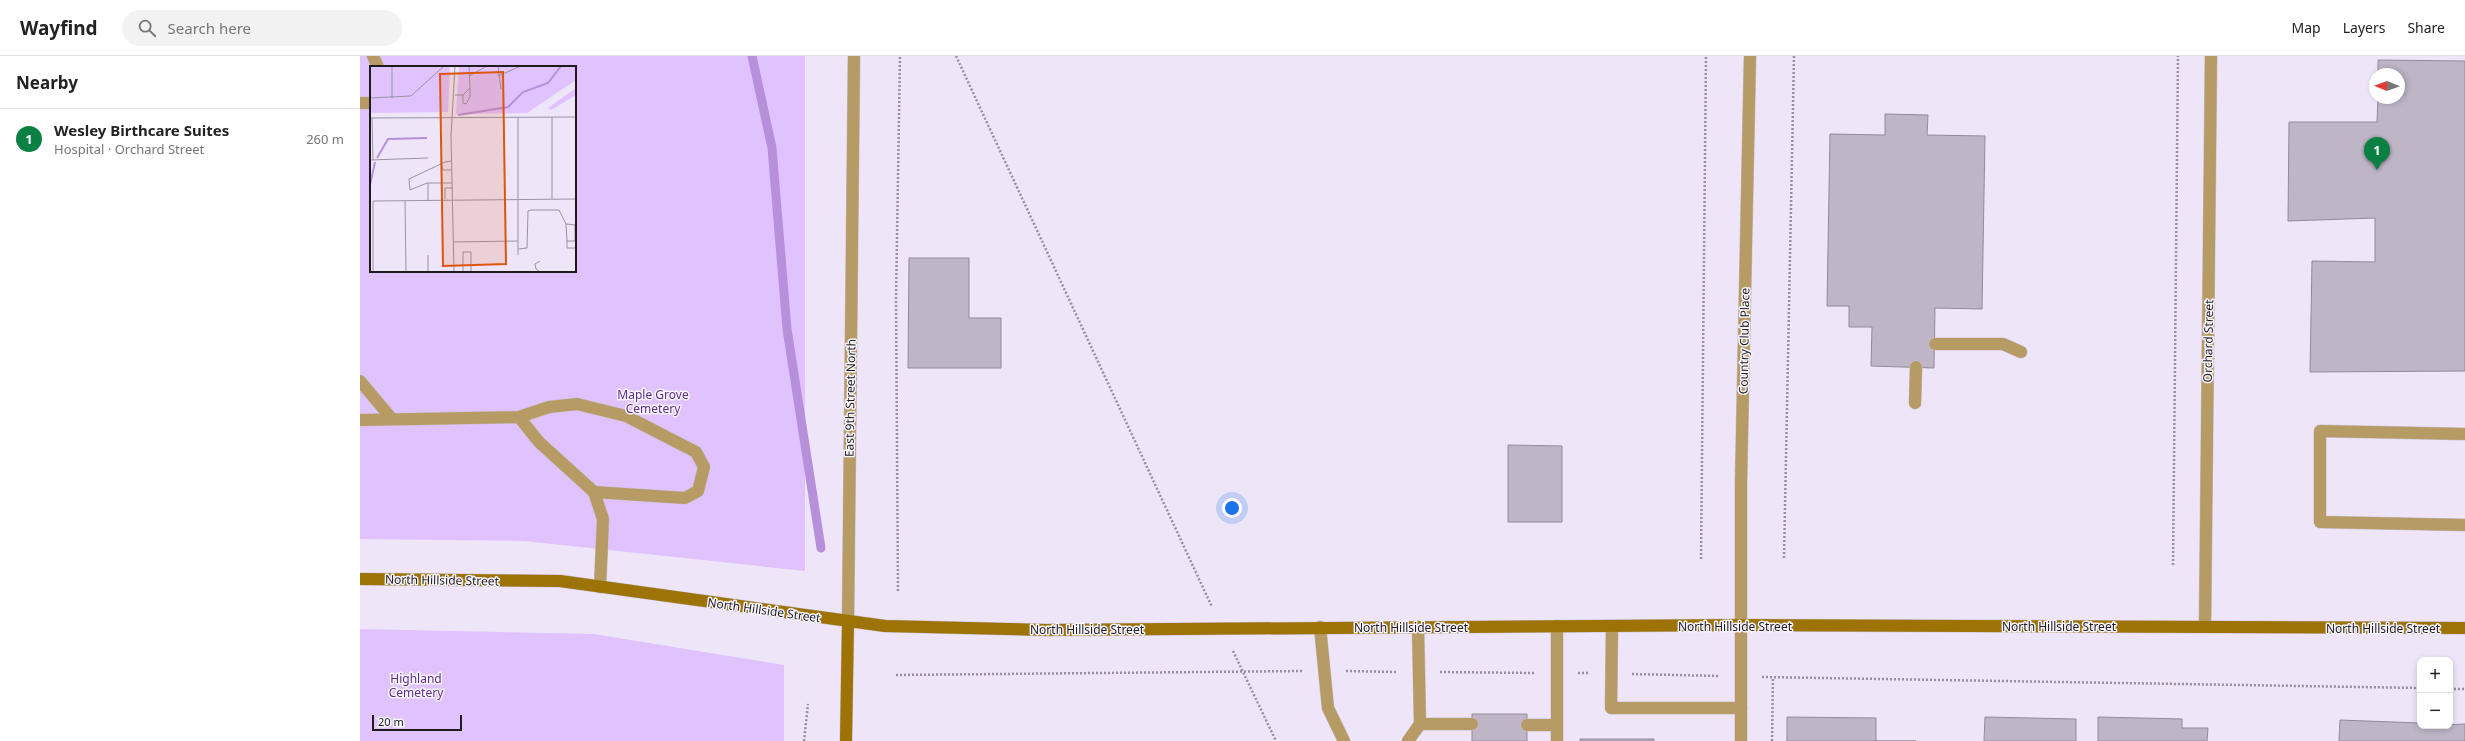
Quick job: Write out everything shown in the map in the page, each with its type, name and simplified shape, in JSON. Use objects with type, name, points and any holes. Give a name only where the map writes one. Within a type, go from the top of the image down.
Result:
[{"type":"main road","name":"North Hillside Street","points":[[360,579],[560,581],[885,626],[1045,630],[1742,625],[2465,628]]},
{"type":"main road","name":"East 9th Street North","points":[[846,741],[848,622]]},
{"type":"street","points":[[374,56],[378,66]]},
{"type":"street","name":"East 9th Street North","points":[[848,622],[854,56]]},
{"type":"street","name":"Country Club Place","points":[[1741,741],[1741,482],[1750,56]]},
{"type":"street","name":"Orchard Street","points":[[2205,626],[2211,56]]},
{"type":"street","points":[[1935,344],[2003,344],[2021,352]]},
{"type":"street","points":[[1915,404],[1916,367]]},
{"type":"street","points":[[360,381],[392,419]]},
{"type":"street","points":[[360,420],[519,417],[549,407],[577,404],[626,416],[696,452],[704,467],[698,491],[685,498],[594,492]]},
{"type":"street","points":[[519,417],[539,442],[594,492],[603,519],[600,587]]},
{"type":"street","points":[[2465,434],[2320,431],[2320,522],[2465,525]]},
{"type":"street","points":[[1557,626],[1557,741]]},
{"type":"street","points":[[1612,626],[1611,708],[1741,708]]},
{"type":"street","points":[[1320,627],[1328,708],[1344,741]]},
{"type":"street","points":[[1408,741],[1420,724],[1418,627]]},
{"type":"street","points":[[1420,724],[1472,724]]},
{"type":"street","points":[[1527,725],[1557,725]]},
{"type":"path","points":[[898,591],[896,299],[900,56]]},
{"type":"path","points":[[956,56],[1276,741]]},
{"type":"path","points":[[1701,559],[1706,56]]},
{"type":"path","points":[[1784,558],[1794,56]]},
{"type":"path","points":[[2174,565],[2178,56]]},
{"type":"path","points":[[896,675],[1242,670],[1557,673],[2417,688]]},
{"type":"path","points":[[1772,741],[1773,677]]},
{"type":"path","points":[[2453,689],[2465,689]]},
{"type":"path","points":[[804,741],[808,704]]},
{"type":"green space","name":"Maple Grove Cemetery","points":[[360,56],[805,56],[805,571],[524,541],[360,539]]},
{"type":"green space","name":"Highland Cemetery","points":[[360,629],[594,634],[784,665],[784,741],[360,741]]},
{"type":"building","points":[[2378,60],[2465,61],[2465,371],[2310,372],[2312,261],[2375,262],[2375,218],[2288,221],[2289,122],[2377,122],[2378,104],[2405,104],[2405,68],[2378,68]]},
{"type":"building","points":[[1885,114],[1928,115],[1927,135],[1985,136],[1982,309],[1935,308],[1934,368],[1871,366],[1872,327],[1849,327],[1849,306],[1827,306],[1830,134],[1885,135]]},
{"type":"building","points":[[909,258],[969,258],[969,318],[1001,318],[1001,368],[908,368]]},
{"type":"building","points":[[1508,445],[1562,446],[1562,522],[1508,522]]},
{"type":"building","points":[[1472,714],[1527,714],[1527,741],[1472,741]]},
{"type":"building","points":[[1787,717],[1876,718],[1876,741],[1787,741]]},
{"type":"building","points":[[1985,717],[2076,719],[2076,741],[1984,741]]},
{"type":"building","points":[[2098,717],[2182,719],[2182,728],[2208,728],[2207,741],[2098,741]]},
{"type":"building","points":[[2340,720],[2417,723],[2417,729],[2453,729],[2453,725],[2465,724],[2465,741],[2339,741]]},
{"type":"building","points":[[1580,739],[1654,739],[1654,741],[1580,741]]},
{"type":"waterway","points":[[752,56],[772,148],[787,329],[821,548]]},
{"type":"place","name":"Wesley Birthcare Suites","points":[[2377,170]]}]
